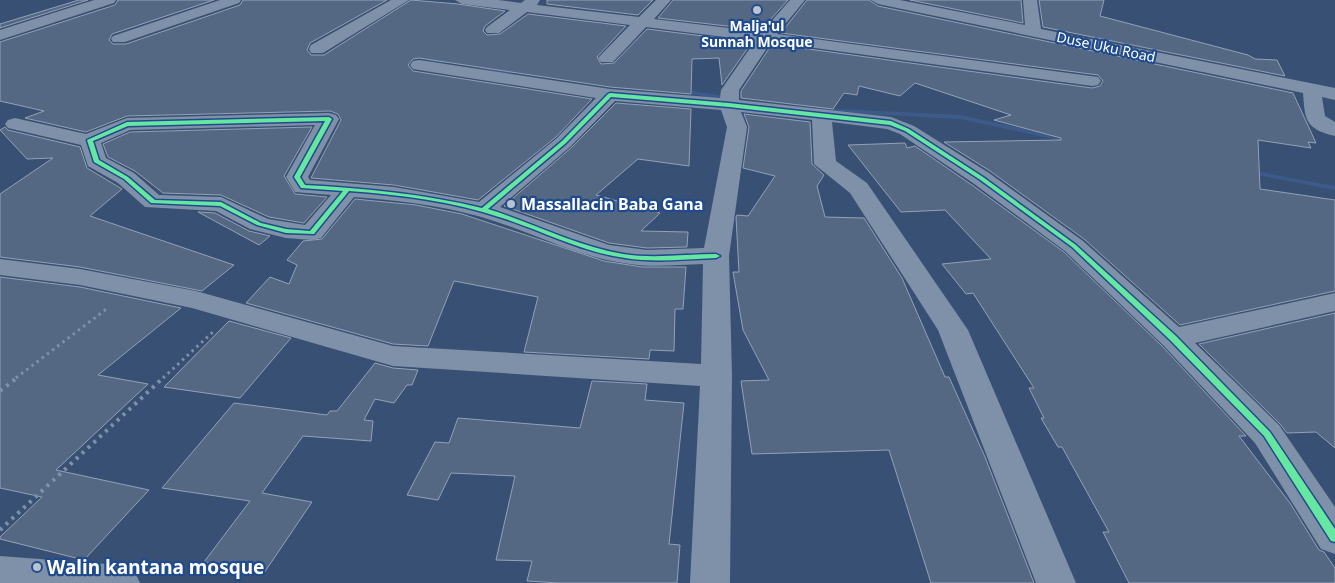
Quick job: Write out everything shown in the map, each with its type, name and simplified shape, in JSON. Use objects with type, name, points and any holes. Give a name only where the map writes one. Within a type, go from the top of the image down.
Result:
[{"type":"street","points":[[0,35],[109,0]]},
{"type":"street","points":[[119,39],[234,0]]},
{"type":"street","points":[[318,49],[402,0]]},
{"type":"street","points":[[462,0],[530,3],[640,23],[766,37],[1092,81]]},
{"type":"street","points":[[607,58],[664,0]]},
{"type":"street","points":[[710,583],[716,376],[716,256],[737,127],[729,98],[766,37],[798,0]]},
{"type":"street","name":"Duse Uku Road","points":[[878,0],[917,4],[1033,32],[1335,94]]},
{"type":"street","points":[[1030,0],[1033,32]]},
{"type":"street","points":[[493,30],[530,3]]},
{"type":"street","points":[[419,65],[610,95],[729,98],[822,116],[890,123],[906,130],[980,178],[1074,246],[1173,338],[1268,434],[1335,538]]},
{"type":"street","points":[[1312,89],[1315,119],[1335,130]]},
{"type":"street","points":[[483,210],[564,142],[610,95]]},
{"type":"street","points":[[822,116],[824,164],[859,188],[953,330],[1056,583]]},
{"type":"street","points":[[15,124],[90,141],[127,124],[329,119],[297,178],[303,187],[393,193],[483,210],[580,246],[626,256],[716,256]]},
{"type":"street","points":[[90,141],[96,160],[126,178],[153,202],[221,204],[259,224],[286,231],[312,233],[348,189]]},
{"type":"street","points":[[0,266],[80,277],[196,300],[393,356],[716,376]]},
{"type":"street","points":[[1173,338],[1335,302]]},
{"type":"street","points":[[0,573],[67,581],[120,583]]},
{"type":"path","points":[[0,390],[134,288]]},
{"type":"path","points":[[0,530],[236,310]]},
{"type":"building","points":[[79,0],[88,0],[0,28],[0,24]]},
{"type":"building","points":[[118,0],[214,0],[112,34],[109,40],[113,44],[126,44],[240,5],[243,0],[387,0],[310,43],[307,50],[311,55],[324,55],[411,0],[505,11],[485,26],[483,31],[487,35],[500,34],[528,14],[626,26],[597,57],[601,64],[614,63],[647,29],[752,42],[722,85],[719,58],[692,59],[691,94],[610,87],[419,58],[413,59],[408,65],[413,71],[592,99],[556,137],[478,200],[394,185],[311,178],[341,120],[338,114],[330,111],[127,116],[86,132],[25,118],[44,111],[0,101],[0,42],[115,5]]},
{"type":"building","points":[[547,0],[653,0],[638,15],[547,4]]},
{"type":"building","points":[[673,0],[788,0],[761,30],[658,18]]},
{"type":"building","points":[[807,0],[869,0],[878,6],[1293,93],[1316,143],[1308,142],[1311,148],[1258,140],[1260,189],[1335,200],[1335,291],[1180,325],[1084,239],[990,171],[944,142],[1061,140],[1061,138],[994,120],[1011,115],[915,83],[900,96],[859,86],[857,95],[844,93],[833,109],[741,98],[741,91],[772,44],[1092,88],[1100,86],[1103,81],[1098,75],[781,33]]},
{"type":"building","points":[[910,0],[1021,0],[1023,23]]},
{"type":"building","points":[[1039,0],[1104,0],[1100,16],[1248,55],[1255,59],[1277,60],[1285,76],[1043,27]]},
{"type":"building","points":[[616,103],[691,109],[689,166],[638,159],[596,195],[660,213],[641,231],[688,232],[687,247],[647,248],[609,243],[504,206],[572,147]]},
{"type":"building","points":[[744,114],[810,122],[812,164],[824,175],[817,186],[825,217],[864,218],[902,278],[945,377],[949,377],[985,457],[1034,583],[931,583],[889,450],[752,454],[741,381],[769,380],[743,330],[733,272],[739,272],[736,217],[737,215],[748,216],[775,176],[743,168],[749,127]]},
{"type":"building","points":[[5,127],[8,130],[80,147],[87,168],[122,189],[90,216],[234,265],[202,291],[80,267],[0,257],[0,194],[53,158],[27,159],[0,130]]},
{"type":"building","points":[[312,127],[284,176],[295,194],[327,197],[304,223],[269,217],[221,195],[163,193],[135,171],[108,157],[103,144],[130,132]]},
{"type":"building","points":[[905,143],[907,148],[915,146],[972,185],[1064,252],[1162,346],[1246,436],[1239,436],[1290,503],[1319,550],[1324,552],[1335,568],[1335,583],[1129,583],[1103,532],[1109,532],[1062,447],[1058,447],[1041,418],[1044,418],[1029,388],[1034,388],[973,293],[966,294],[942,264],[991,259],[945,210],[901,212],[848,145]]},
{"type":"building","points":[[355,199],[416,205],[462,214],[604,261],[642,267],[686,267],[683,309],[675,309],[674,351],[650,350],[649,359],[524,352],[538,297],[454,281],[428,346],[393,344],[246,303],[270,277],[289,284],[297,265],[287,260],[303,241],[322,239]]},
{"type":"building","points":[[198,212],[215,213],[249,231],[270,236],[259,245]]},
{"type":"building","points":[[0,277],[80,287],[181,308],[98,375],[148,384],[56,470],[149,490],[84,560],[0,539],[42,497],[0,488]]},
{"type":"building","points":[[1335,313],[1335,448],[1316,432],[1287,433],[1199,344]]},
{"type":"building","points":[[229,321],[291,338],[240,398],[164,387]]},
{"type":"building","points":[[375,363],[393,368],[418,370],[412,385],[407,385],[394,403],[375,399],[364,420],[373,421],[371,441],[303,436],[262,493],[312,502],[264,573],[204,562],[250,501],[162,488],[234,403],[327,415],[330,411],[337,411]]},
{"type":"building","points":[[592,381],[647,384],[645,400],[684,403],[669,544],[680,545],[677,583],[559,583],[527,581],[532,561],[496,560],[515,476],[451,473],[438,500],[407,495],[435,442],[449,443],[458,418],[580,428]]},
{"type":"waterway","points":[[423,63],[453,61]]},
{"type":"waterway","points":[[478,65],[493,71],[513,71]]},
{"type":"waterway","points":[[681,91],[730,99]]},
{"type":"waterway","points":[[818,110],[960,117],[1071,141]]},
{"type":"waterway","points":[[1249,172],[1335,188]]},
{"type":"cycle path","points":[[483,210],[564,142],[610,95],[729,105],[891,123],[907,130],[981,178],[1074,246],[1173,338],[1267,434],[1335,538]]},
{"type":"cycle path","points":[[348,189],[312,233],[286,231],[259,224],[221,204],[153,202],[126,178],[96,161],[90,140],[127,124],[329,119],[297,177],[303,187],[348,189],[439,200],[502,215],[571,242],[607,253],[659,258],[716,256]]},
{"type":"place","name":"Malja'ul Sunnah Mosque","points":[[757,10]]},
{"type":"place","name":"Massallacin Baba Gana","points":[[511,204]]},
{"type":"place","name":"Walin kantana mosque","points":[[37,567]]}]
